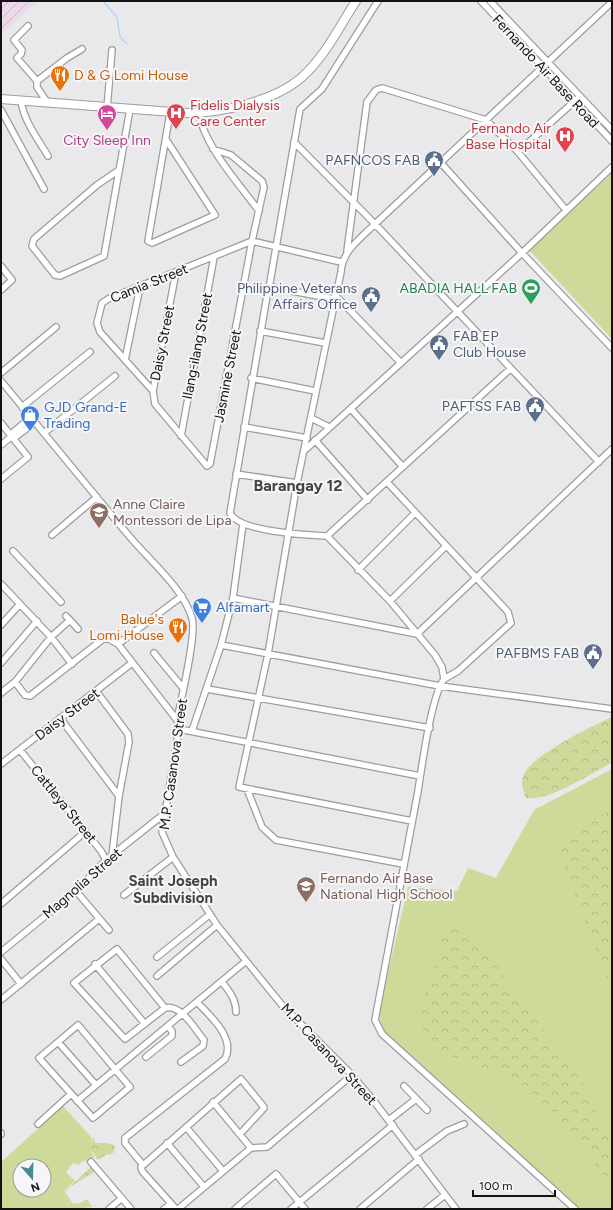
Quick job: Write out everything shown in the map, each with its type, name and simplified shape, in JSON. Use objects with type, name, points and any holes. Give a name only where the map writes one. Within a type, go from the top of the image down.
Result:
[{"type":"highway","points":[[1,99],[170,113],[199,113],[260,100],[290,86],[301,78],[316,61],[356,1]]},
{"type":"street","points":[[378,1],[322,89],[300,109],[275,246],[269,288],[260,331],[230,513],[236,521],[243,524],[289,533],[327,536],[390,602],[417,634],[442,667],[444,679]]},
{"type":"street","name":"Fernando Air Base Road","points":[[481,1],[611,138]]},
{"type":"street","points":[[486,7],[490,7],[491,2]]},
{"type":"street","name":"Fernando Air Base Road","points":[[491,2],[612,130]]},
{"type":"street","points":[[412,821],[239,787],[268,654],[297,483],[305,450],[334,297],[341,272],[341,262],[347,251],[375,224],[544,68],[612,2]]},
{"type":"street","points":[[493,14],[495,11],[499,10]]},
{"type":"street","points":[[28,26],[14,40],[22,50],[21,54],[17,58],[37,81],[37,87],[47,102]]},
{"type":"street","points":[[37,81],[67,58],[82,49]]},
{"type":"street","points":[[107,108],[112,50]]},
{"type":"street","points":[[347,251],[367,102],[376,90],[382,88],[486,120],[518,152],[566,210]]},
{"type":"street","points":[[518,152],[580,96]]},
{"type":"street","points":[[22,100],[22,107],[29,124],[48,156]]},
{"type":"street","points":[[119,170],[97,186],[34,239],[32,246],[55,275],[60,276],[104,256],[113,214],[130,109]]},
{"type":"street","points":[[1,110],[44,189]]},
{"type":"street","points":[[167,141],[216,215],[213,218],[152,243],[148,241],[167,141],[170,113]]},
{"type":"street","points":[[199,113],[202,127],[213,149],[259,212]]},
{"type":"street","points":[[294,142],[375,224],[456,312],[599,462]]},
{"type":"street","name":"Jasmine Street","points":[[181,436],[205,465],[210,464],[252,241],[264,187],[262,181],[231,155],[213,149]]},
{"type":"street","points":[[441,163],[522,253],[612,348]]},
{"type":"street","points":[[305,450],[522,253],[612,167]]},
{"type":"street","points":[[252,241],[341,262]]},
{"type":"street","name":"Camia Street","points":[[153,391],[100,332],[97,323],[99,309],[102,303],[108,299],[252,241]]},
{"type":"street","name":"Ilang-ilang Street","points":[[181,436],[214,257]]},
{"type":"street","points":[[1,266],[12,280],[1,290]]},
{"type":"street","name":"Daisy Street","points":[[153,391],[176,272]]},
{"type":"street","points":[[125,360],[140,287]]},
{"type":"street","points":[[269,288],[334,297],[401,363]]},
{"type":"street","points":[[1,372],[56,327]]},
{"type":"street","points":[[260,331],[325,343]]},
{"type":"street","points":[[22,407],[90,352]]},
{"type":"street","points":[[327,536],[510,369]]},
{"type":"street","points":[[44,433],[115,376]]},
{"type":"street","points":[[252,378],[315,391]]},
{"type":"street","name":"M.P. Casanova Street","points":[[1,381],[182,596],[192,618],[193,626],[177,720],[179,729],[162,832],[173,857],[209,915],[282,1005],[352,1075],[393,1125],[456,1209]]},
{"type":"street","points":[[153,391],[155,404],[181,436]]},
{"type":"street","points":[[351,409],[403,467]]},
{"type":"street","points":[[311,418],[329,427]]},
{"type":"street","points":[[1,444],[33,420]]},
{"type":"street","points":[[1,423],[28,457],[1,479]]},
{"type":"street","points":[[244,427],[307,438]]},
{"type":"street","points":[[315,440],[368,500]]},
{"type":"street","points":[[417,634],[612,449]]},
{"type":"street","points":[[236,474],[297,483]]},
{"type":"street","points":[[387,482],[508,612],[511,623],[458,671],[444,679],[440,686],[420,776],[375,1020],[382,1034],[575,1209]]},
{"type":"street","points":[[52,535],[98,497]]},
{"type":"street","points":[[358,570],[415,512]]},
{"type":"street","points":[[192,731],[221,645],[233,598],[243,524]]},
{"type":"street","points":[[390,602],[446,546]]},
{"type":"street","points":[[13,551],[61,602]]},
{"type":"street","points":[[1,585],[37,621],[72,664]]},
{"type":"street","points":[[118,644],[182,596]]},
{"type":"street","points":[[233,598],[417,634]]},
{"type":"street","points":[[1,625],[20,604]]},
{"type":"street","points":[[1,693],[15,682],[68,618],[78,629]]},
{"type":"street","points":[[1,663],[37,621]]},
{"type":"street","points":[[15,682],[25,695],[30,696],[103,639],[109,639],[118,644],[177,720]]},
{"type":"street","points":[[221,645],[440,686],[612,709]]},
{"type":"street","points":[[154,653],[183,688]]},
{"type":"street","name":"Daisy Street","points":[[1,764],[132,663]]},
{"type":"street","points":[[206,689],[259,697],[430,728]]},
{"type":"street","points":[[96,691],[128,734],[129,742],[119,796],[112,856]]},
{"type":"street","points":[[60,718],[119,796]]},
{"type":"street","points":[[179,729],[420,776]]},
{"type":"street","name":"Cattleya Street","points":[[20,750],[85,832],[102,851],[106,860]]},
{"type":"street","points":[[247,789],[262,827],[276,840],[403,864]]},
{"type":"street","name":"Magnolia Street","points":[[1,952],[76,891],[106,860],[164,814]]},
{"type":"street","points":[[1,904],[85,832]]},
{"type":"street","points":[[124,895],[173,857]]},
{"type":"street","points":[[76,891],[109,930]]},
{"type":"street","points":[[157,957],[209,915]]},
{"type":"street","points":[[1,1000],[99,919]]},
{"type":"street","points":[[157,976],[218,925]]},
{"type":"street","points":[[165,1008],[116,949],[95,964],[75,982],[75,984],[125,1039],[165,1008],[172,1007],[183,1014],[204,1040],[204,1043],[181,1062]]},
{"type":"street","points":[[1,959],[22,984]]},
{"type":"street","points":[[77,1101],[198,1003],[246,961]]},
{"type":"street","points":[[95,964],[144,1024]]},
{"type":"street","points":[[222,982],[233,996],[236,1005],[236,1012]]},
{"type":"street","points":[[143,1165],[125,1143],[125,1138],[225,1059],[227,1054],[224,1033],[198,1003]]},
{"type":"street","points":[[78,1025],[115,1070],[130,1088],[93,1118],[39,1058],[78,1025]]},
{"type":"street","points":[[146,1057],[172,1036],[172,1031],[168,1027]]},
{"type":"street","points":[[58,1042],[96,1085]]},
{"type":"street","points":[[240,1134],[264,1108],[241,1079],[143,1165],[142,1171],[177,1209],[251,1148],[267,1148],[352,1075]]},
{"type":"street","points":[[404,1086],[427,1110]]},
{"type":"street","points":[[38,1124],[72,1094]]},
{"type":"street","points":[[389,1120],[416,1099]]},
{"type":"street","points":[[213,1102],[251,1148]]},
{"type":"street","points":[[360,1209],[447,1131],[464,1124]]},
{"type":"street","points":[[291,1209],[393,1125]]},
{"type":"street","points":[[186,1127],[223,1171]]},
{"type":"street","points":[[167,1143],[204,1187]]},
{"type":"street","points":[[92,1162],[131,1209]]},
{"type":"street","points":[[234,1209],[276,1174],[305,1209]]},
{"type":"street","points":[[427,1209],[445,1195]]},
{"type":"street","points":[[109,1209],[122,1198]]},
{"type":"street","points":[[164,1209],[171,1204]]},
{"type":"shaded area","points":[[1,1],[38,1],[1,34]]},
{"type":"green space","points":[[612,173],[612,339],[529,250]]},
{"type":"green space","points":[[612,717],[612,763],[558,791],[536,798],[526,798],[522,787],[522,781],[529,766],[550,750]]},
{"type":"green space","points":[[612,769],[612,1209],[581,1209],[386,1034],[381,1025],[379,1011],[408,887],[457,891],[468,868],[496,878],[534,810]]},
{"type":"green space","points":[[612,809],[612,990],[556,846],[564,837]]},
{"type":"green space","points":[[454,928],[469,929],[582,1081],[612,1144],[612,1186],[557,1116],[521,1084],[462,1059],[442,1055],[434,1049],[422,1029],[417,1013],[428,987],[443,936]]},
{"type":"green space","points":[[63,1106],[92,1138],[91,1152],[94,1157],[88,1163],[84,1160],[78,1165],[73,1163],[66,1172],[75,1181],[64,1191],[64,1199],[72,1209],[1,1209],[1,1162]]},
{"type":"green space","points":[[94,1136],[95,1143],[108,1143],[115,1146],[114,1152],[110,1155],[107,1154],[98,1160],[90,1149]]},
{"type":"green space","points":[[91,1167],[95,1170],[93,1173],[71,1186],[65,1192],[73,1204],[80,1203],[87,1199],[92,1207],[72,1209],[64,1199],[63,1193]]},
{"type":"waterway","points":[[103,1],[117,17],[120,37],[127,44]]},
{"type":"place","name":"D & G Lomi House","points":[[60,92]]},
{"type":"place","name":"Fidelis Dialysis Care Center","points":[[176,130]]},
{"type":"place","name":"City Sleep Inn","points":[[107,131]]},
{"type":"place","name":"Fernando Air Base Hospital","points":[[565,153]]},
{"type":"place","name":"PAFNCOS FAB","points":[[434,177]]},
{"type":"place","name":"ABADIA HALL FAB","points":[[531,305]]},
{"type":"place","name":"Philippine Veterans Affairs Office","points":[[371,313]]},
{"type":"place","name":"FAB EP Club House","points":[[439,361]]},
{"type":"place","name":"PAFTSS FAB","points":[[535,423]]},
{"type":"place","name":"GJD Grand-E Trading","points":[[30,432]]},
{"type":"place","name":"Anne Claire Montessori de Lipa","points":[[99,529]]},
{"type":"place","name":"Alfamart","points":[[202,624]]},
{"type":"place","name":"Balue's Lomi House","points":[[178,644]]},
{"type":"place","name":"PAFBMS FAB","points":[[593,670]]},
{"type":"place","name":"Fernando Air Base National High School","points":[[306,903]]},
{"type":"district","name":"Barangay 12","points":[[298,485]]},
{"type":"district","name":"Saint Joseph Subdivision","points":[[173,890]]}]
